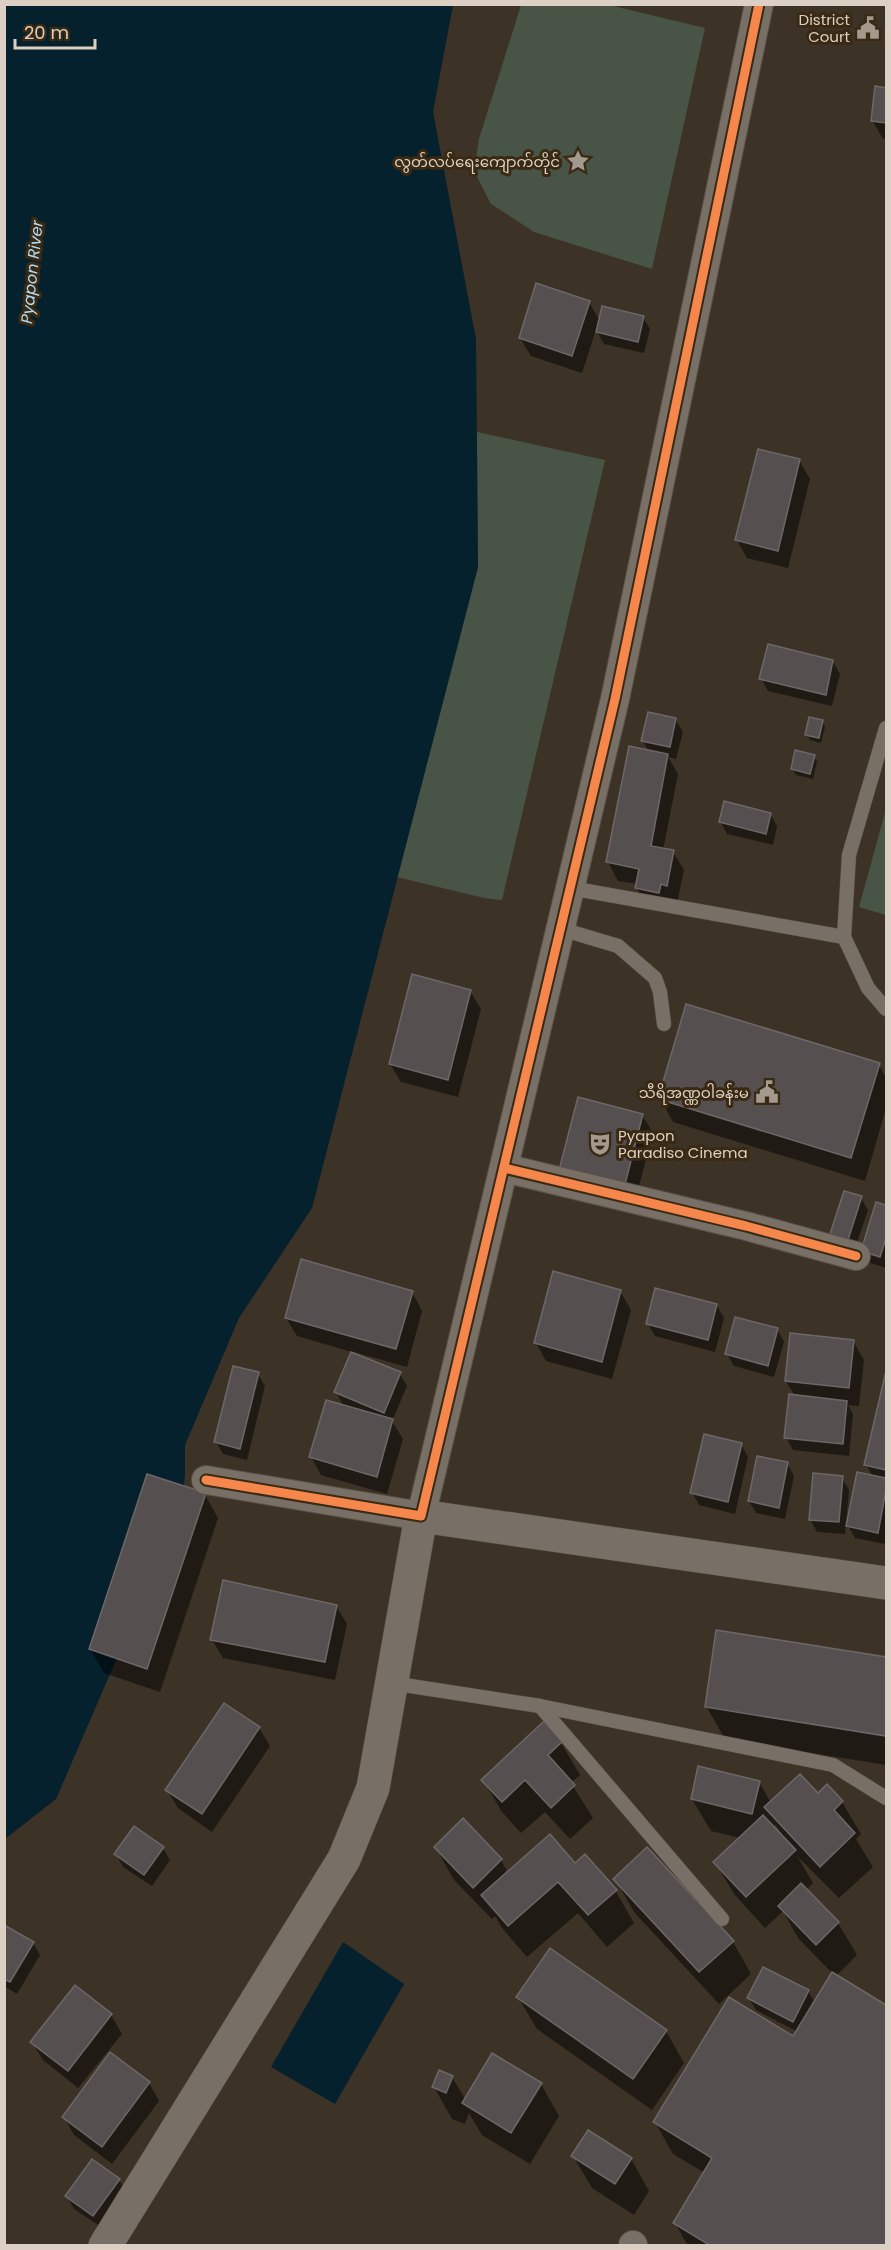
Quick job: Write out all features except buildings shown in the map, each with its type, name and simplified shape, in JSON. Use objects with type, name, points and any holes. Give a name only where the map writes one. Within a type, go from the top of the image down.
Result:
[{"type":"main road","points":[[105,2246],[344,1859],[373,1788],[421,1516],[886,1583]]},
{"type":"street","points":[[206,1480],[421,1516],[615,699],[759,4]]},
{"type":"street","points":[[504,1168],[746,1226],[856,1256]]},
{"type":"lane","points":[[886,729],[849,855],[844,937],[868,988],[886,1009]]},
{"type":"lane","points":[[570,888],[844,937]]},
{"type":"lane","points":[[561,929],[618,946],[655,978],[660,992],[664,1024]]},
{"type":"lane","points":[[391,1683],[540,1706],[833,1765],[886,1798]]},
{"type":"lane","points":[[540,1706],[722,1919]]},
{"type":"green space","points":[[521,5],[609,5],[705,28],[652,269],[534,232],[491,204],[474,171],[479,139]]},
{"type":"green space","points":[[477,432],[605,460],[502,900],[484,898],[397,877],[478,567]]},
{"type":"green space","points":[[886,809],[886,915],[859,907]]},
{"type":"water","name":"Pyapon River","points":[[5,5],[453,5],[433,112],[476,339],[478,567],[312,1208],[239,1318],[185,1445],[185,1475],[180,1527],[145,1593],[56,1799],[5,1839]]},
{"type":"water","points":[[343,1942],[404,1984],[335,2104],[271,2067]]},
{"type":"cycle path","points":[[206,1480],[421,1516],[615,699],[759,4]]},
{"type":"cycle path","points":[[504,1168],[746,1226],[856,1256]]},
{"type":"place","name":"District Court","points":[[868,28]]},
{"type":"place","name":"လွတ်လပ်ရေးကျောက်တိုင်","points":[[578,161]]},
{"type":"place","name":"သီရိအဏ္ဏဝါခန်းမ","points":[[767,1092]]},
{"type":"place","name":"Pyapon Paradiso Cinema","points":[[600,1144]]}]
